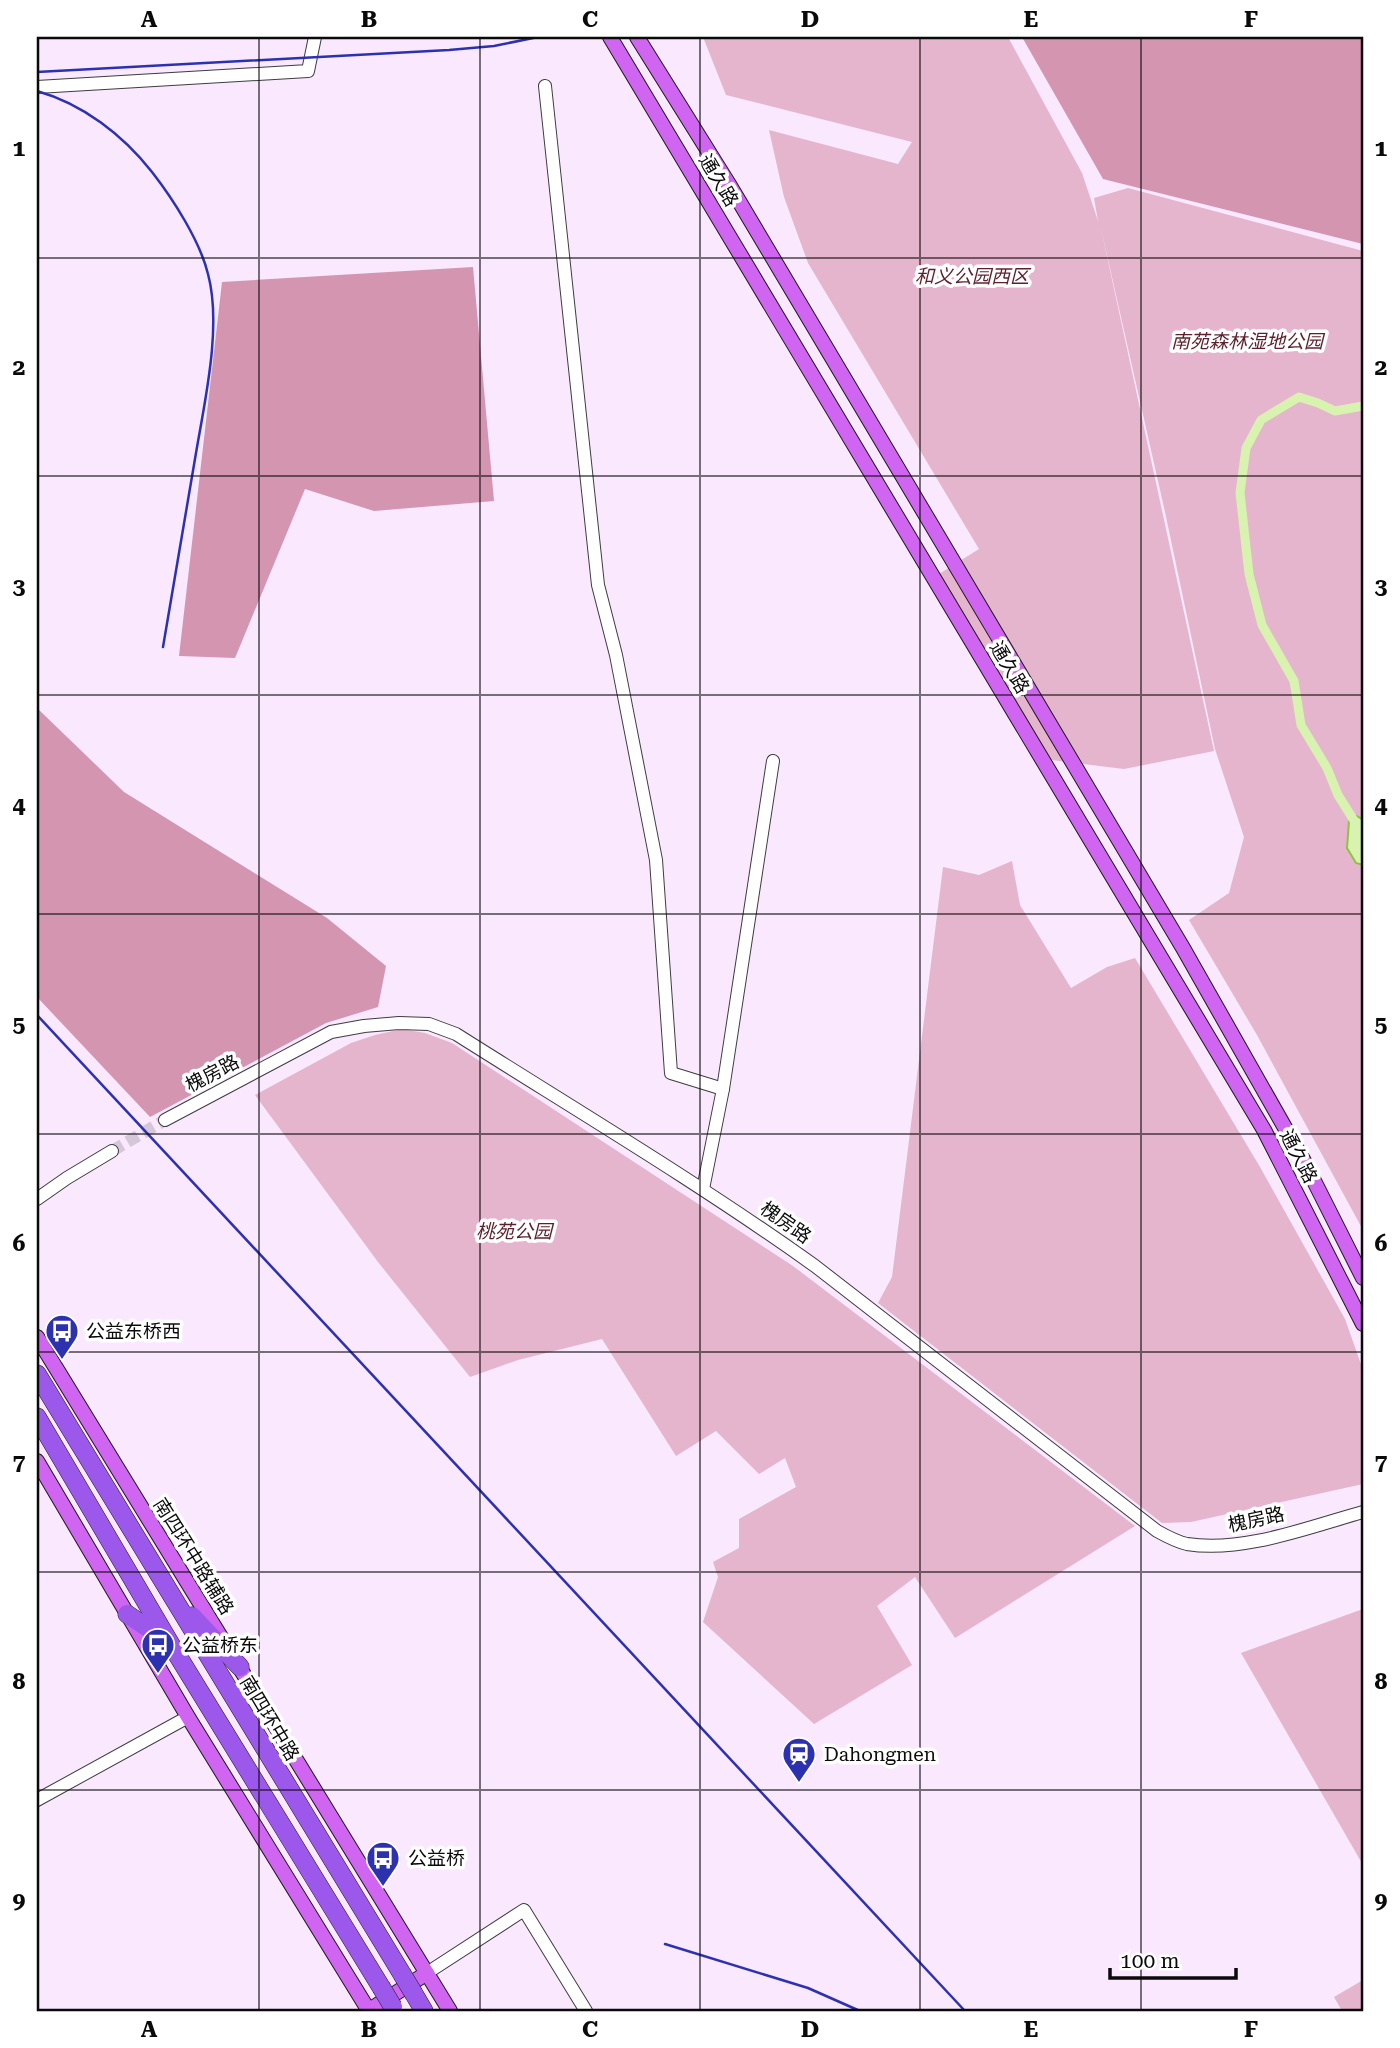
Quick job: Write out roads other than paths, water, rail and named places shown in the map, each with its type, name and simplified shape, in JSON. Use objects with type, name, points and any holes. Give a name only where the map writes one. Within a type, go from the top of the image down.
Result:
[{"type":"highway","name":"南四环中路","points":[[37,1374],[425,2011]]},
{"type":"highway","points":[[37,1417],[170,1643],[394,2009]]},
{"type":"highway","points":[[168,1591],[240,1667]]},
{"type":"highway","points":[[127,1614],[170,1643]]},
{"type":"main road","name":"通久路","points":[[610,37],[1264,1129],[1363,1325]]},
{"type":"main road","name":"通久路","points":[[637,37],[737,198],[1183,948],[1305,1163],[1363,1279]]},
{"type":"main road","name":"南四环中路辅路","points":[[37,1337],[450,2011]]},
{"type":"main road","points":[[37,1461],[188,1717],[368,2011],[427,1973]]},
{"type":"street","points":[[37,87],[309,71],[315,37]]},
{"type":"street","points":[[545,86],[598,584],[616,654],[656,860],[671,1073],[723,1088]]},
{"type":"street","points":[[703,1189],[723,1088],[773,761]]},
{"type":"street","name":"槐房路","points":[[165,1120],[331,1032],[385,1024],[429,1024],[456,1034],[703,1189],[815,1266],[1157,1531],[1185,1543],[1218,1546],[1253,1542],[1363,1513]]},
{"type":"street","points":[[37,1199],[112,1151]]},
{"type":"street","points":[[37,1800],[188,1717]]},
{"type":"street","points":[[427,1973],[524,1910],[586,2011]]},
{"type":"waterway","points":[[1353,819],[1301,725],[1294,681],[1262,625],[1249,574],[1240,493],[1246,448],[1261,420],[1299,397],[1335,411],[1363,406]]},
{"type":"tunnel","points":[[112,1151],[165,1120]]},
{"type":"railway","points":[[37,72],[449,50],[494,46],[538,37]]},
{"type":"railway","points":[[37,91],[70,104],[101,122],[141,158],[177,207],[199,248],[208,274],[213,316],[211,363],[163,647]]},
{"type":"railway","points":[[37,1015],[965,2011]]},
{"type":"railway","points":[[665,1944],[808,1988],[860,2011]]},
{"type":"place","name":"公益东桥西","points":[[62,1361]]},
{"type":"place","name":"公益桥东","points":[[158,1675]]},
{"type":"place","name":"Dahongmen","points":[[799,1784]]},
{"type":"place","name":"公益桥","points":[[383,1888]]},
{"type":"park label","name":"和义公园西区","points":[[972,276]]},
{"type":"park label","name":"南苑森林湿地公园","points":[[1247,341]]},
{"type":"park label","name":"桃苑公园","points":[[514,1231]]}]
